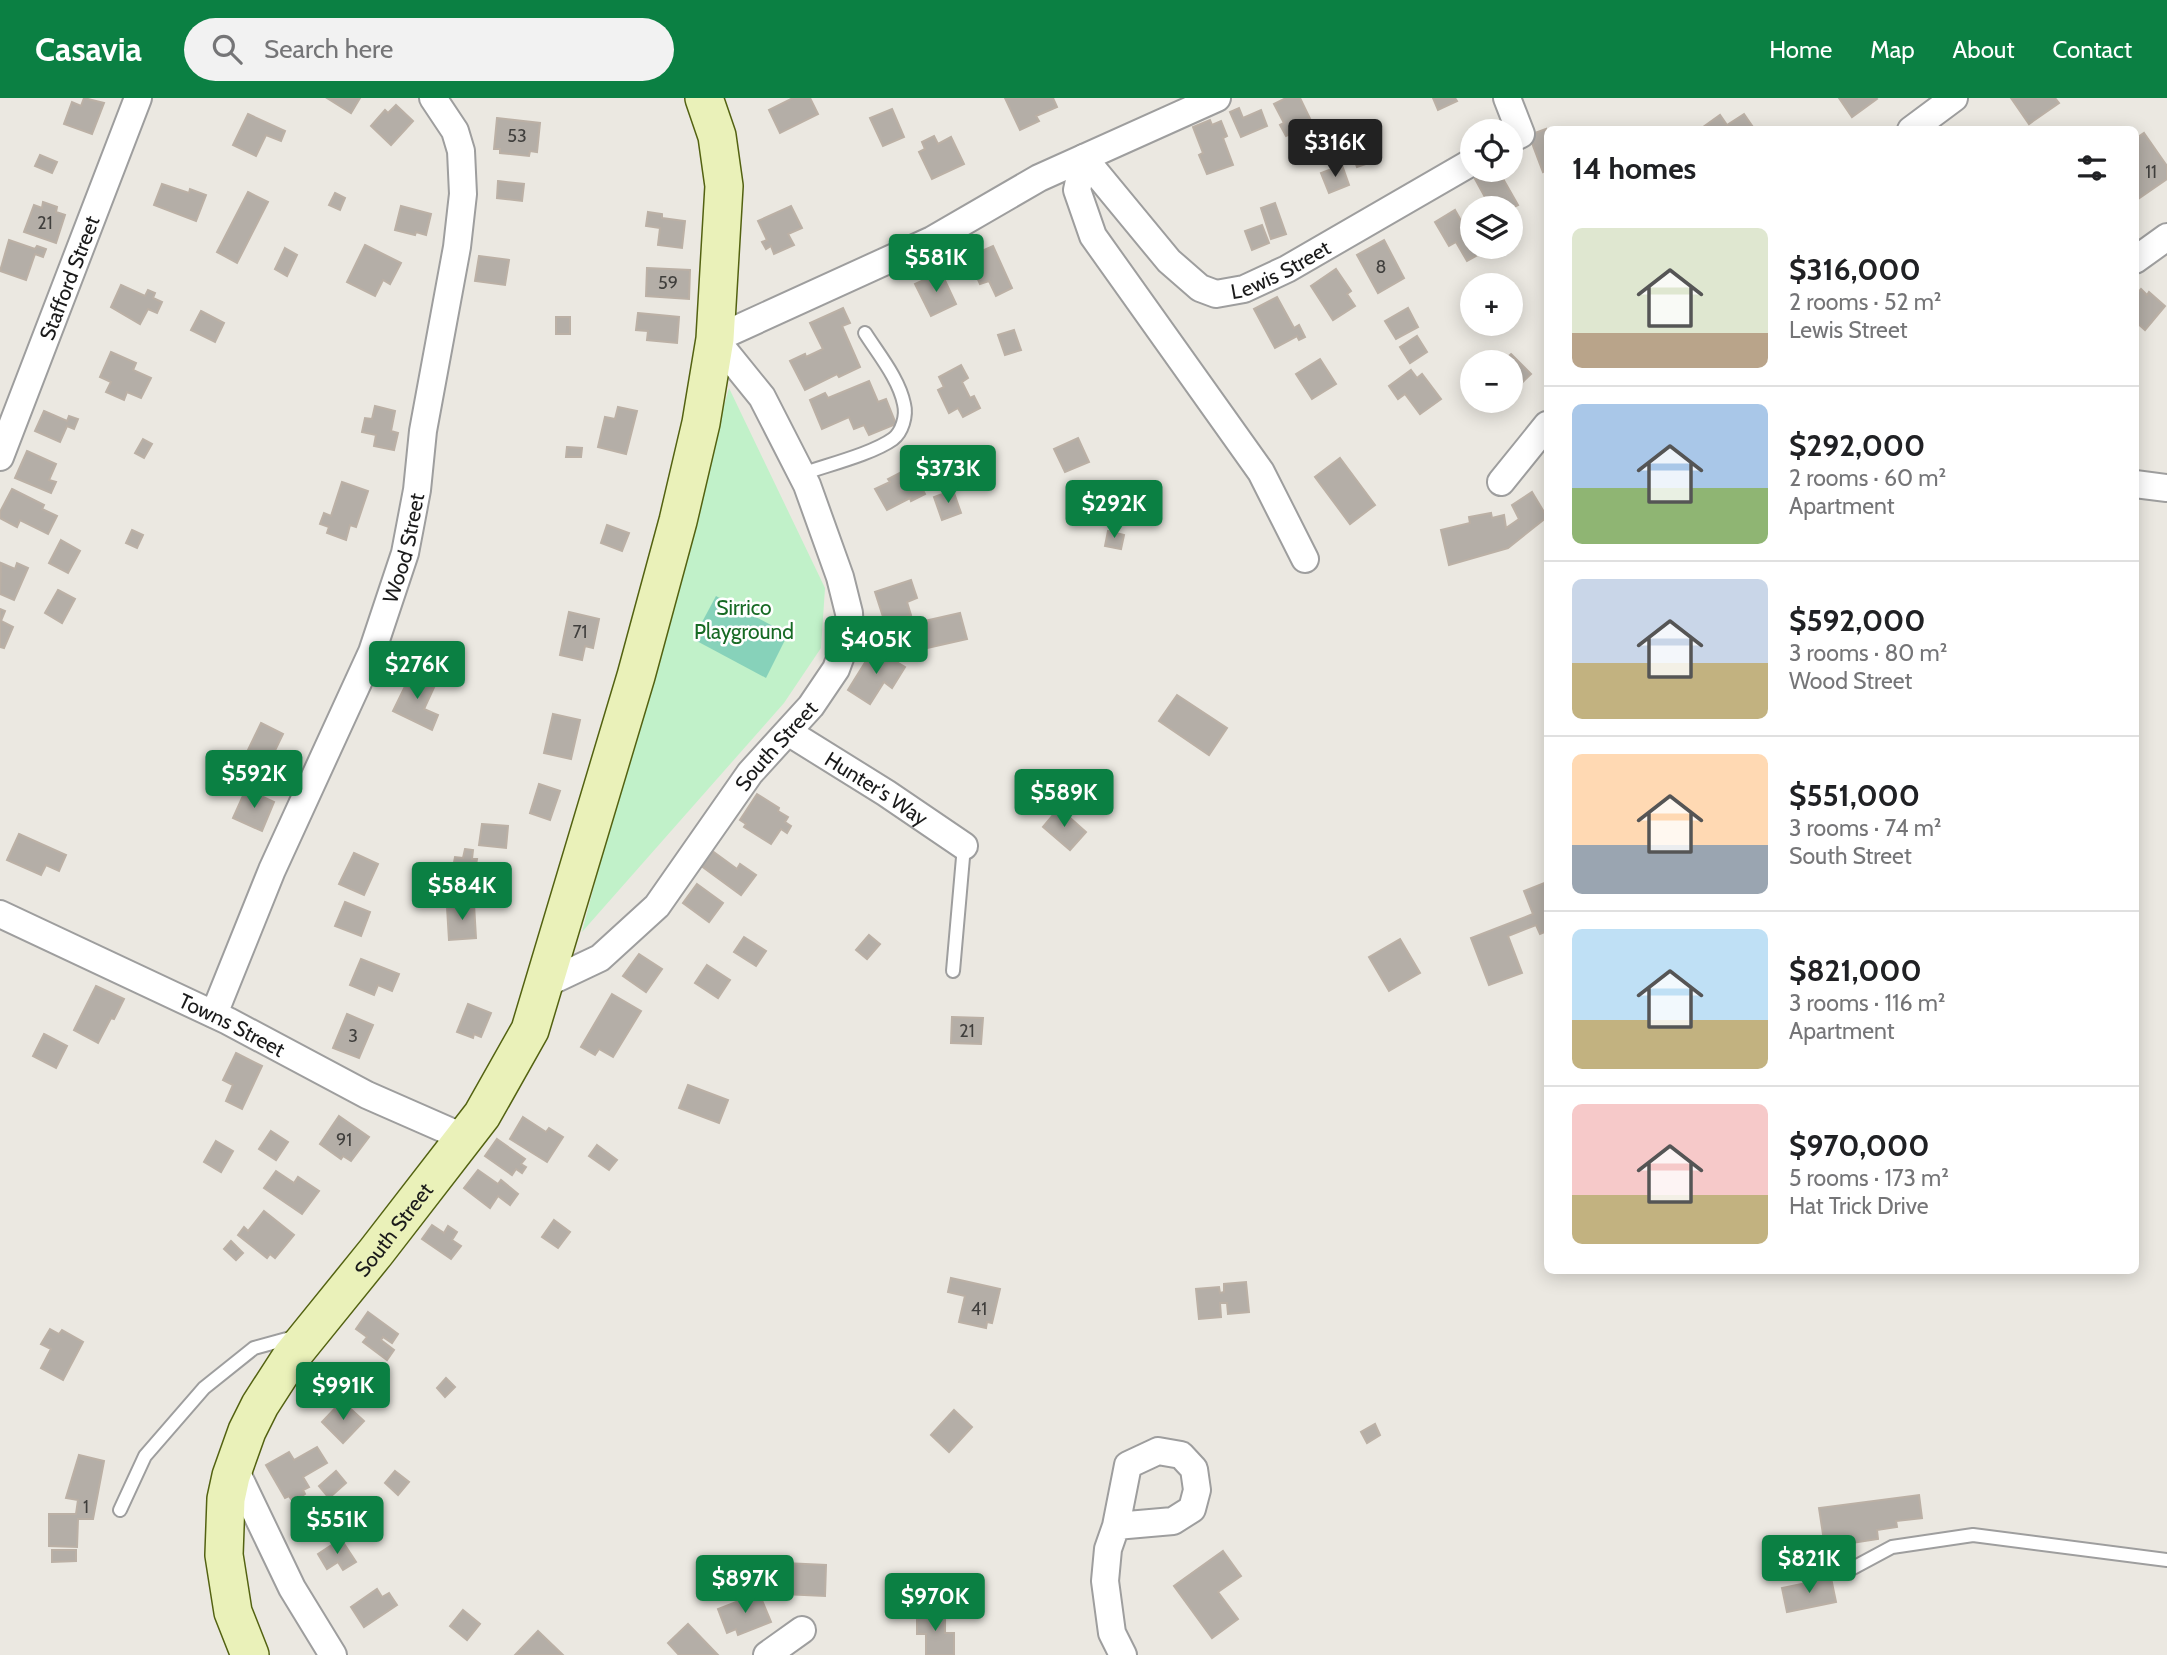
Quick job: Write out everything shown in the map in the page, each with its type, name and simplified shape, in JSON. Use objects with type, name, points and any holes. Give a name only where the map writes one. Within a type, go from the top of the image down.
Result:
[{"type":"street","name":"Stafford Street","points":[[0,457],[138,98]]},
{"type":"street","name":"Wood Street","points":[[214,1014],[272,870],[372,652],[405,553],[413,520],[423,431],[461,221],[461,151],[449,119],[433,98]]},
{"type":"street","name":"South Street","points":[[250,1655],[233,1612],[224,1555],[226,1499],[247,1431],[260,1405],[291,1357],[482,1115],[530,1030],[636,676],[678,522],[701,423],[715,339],[724,186],[717,136],[704,98]]},
{"type":"street","points":[[715,339],[932,240],[1039,178],[1217,98]]},
{"type":"street","points":[[1507,98],[1515,119]]},
{"type":"street","points":[[1916,126],[1954,98]]},
{"type":"street","points":[[1084,158],[1077,190],[1093,236],[1261,472],[1306,559]]},
{"type":"street","name":"Lewis Street","points":[[1084,158],[1169,261],[1200,288],[1216,294],[1244,289],[1287,270],[1460,169]]},
{"type":"street","points":[[2139,257],[2167,237]]},
{"type":"street","name":"South Street","points":[[543,985],[600,958],[657,906],[750,773],[811,706],[835,669],[850,631],[849,613],[840,578],[802,474],[762,397],[715,339]]},
{"type":"street","points":[[1501,482],[1544,429]]},
{"type":"street","points":[[2139,484],[2167,488]]},
{"type":"street","name":"Hunter's Way","points":[[788,732],[964,846]]},
{"type":"street","name":"Towns Street","points":[[0,914],[214,1014],[368,1095],[465,1138]]},
{"type":"street","points":[[234,1467],[292,1588],[333,1655]]},
{"type":"street","points":[[1116,1526],[1108,1549],[1105,1581],[1112,1633],[1123,1655]]},
{"type":"street","points":[[767,1655],[802,1630]]},
{"type":"lane","points":[[802,474],[894,438],[903,425],[905,406],[898,388],[865,333]]},
{"type":"lane","points":[[953,971],[964,846]]},
{"type":"lane","points":[[120,1510],[145,1456],[204,1388],[254,1348],[311,1333]]},
{"type":"lane","points":[[1851,1569],[1892,1548],[1973,1535],[2167,1560]]},
{"type":"green space","name":"Sirrico Playground","points":[[729,388],[825,588],[821,648],[784,703],[582,932],[662,626]]},
{"type":"green space","points":[[716,596],[788,634],[766,678],[693,639]]},
{"type":"building","points":[[84,98],[104,103],[92,134],[64,124],[72,102],[81,106]]},
{"type":"building","points":[[327,98],[360,98],[351,113]]},
{"type":"building","points":[[793,98],[810,98],[818,114],[780,133],[769,110]]},
{"type":"building","points":[[1005,98],[1053,98],[1057,107],[1036,116],[1039,121],[1020,130]]},
{"type":"building","points":[[1286,98],[1300,98],[1317,133],[1304,139],[1301,133],[1292,138],[1290,134],[1286,136],[1280,125],[1284,123],[1274,104]]},
{"type":"building","points":[[1433,98],[1455,98],[1457,101],[1438,110]]},
{"type":"building","points":[[1839,98],[1876,98],[1877,99],[1852,117]]},
{"type":"building","points":[[2011,98],[2055,98],[2059,103],[2029,124]]},
{"type":"building","points":[[396,105],[413,121],[391,145],[371,126],[385,110],[388,113]]},
{"type":"building","points":[[1239,108],[1243,118],[1261,110],[1267,126],[1241,137],[1230,112]]},
{"type":"building","points":[[892,109],[904,137],[883,146],[870,118]]},
{"type":"building","points":[[248,114],[285,131],[281,141],[266,135],[256,156],[233,145]]},
{"type":"building","points":[[1744,114],[1752,126],[1705,126],[1720,115],[1727,125]]},
{"type":"building","points":[[497,118],[540,123],[537,152],[530,151],[529,156],[500,153],[500,149],[494,149]]},
{"type":"building","points":[[1210,120],[1212,125],[1221,121],[1227,136],[1223,138],[1233,165],[1207,174],[1199,155],[1203,153],[1193,127]]},
{"type":"building","points":[[1544,130],[1543,172],[1529,135]]},
{"type":"building","points":[[2144,133],[2167,166],[2167,179],[2139,198],[2139,136]]},
{"type":"building","points":[[934,136],[938,144],[951,137],[964,164],[932,179],[919,152],[925,149],[922,142]]},
{"type":"building","points":[[1364,151],[1369,163],[1357,167],[1353,156]]},
{"type":"building","points":[[40,155],[57,162],[52,173],[35,166]]},
{"type":"building","points":[[1342,165],[1349,185],[1329,193],[1321,173]]},
{"type":"building","points":[[498,181],[524,184],[522,201],[497,198]]},
{"type":"building","points":[[1477,182],[1505,182],[1513,196],[1484,196]]},
{"type":"building","points":[[162,184],[189,193],[190,189],[206,195],[196,221],[154,205]]},
{"type":"building","points":[[248,192],[268,202],[237,263],[217,252]]},
{"type":"building","points":[[335,193],[345,198],[340,210],[329,205]]},
{"type":"building","points":[[43,202],[57,207],[56,212],[65,215],[56,243],[24,232],[34,205],[42,208]]},
{"type":"building","points":[[1275,203],[1286,234],[1271,239],[1261,208]]},
{"type":"building","points":[[401,206],[431,214],[426,235],[395,230]]},
{"type":"building","points":[[791,206],[802,228],[788,234],[794,245],[774,254],[771,246],[766,249],[762,242],[767,240],[758,221]]},
{"type":"building","points":[[1455,210],[1460,219],[1460,249],[1456,242],[1449,246],[1435,222]]},
{"type":"building","points":[[648,212],[662,214],[662,218],[685,221],[682,248],[658,245],[660,228],[646,226]]},
{"type":"building","points":[[1262,225],[1269,243],[1252,250],[1245,231]]},
{"type":"building","points":[[9,240],[35,249],[37,246],[46,249],[43,257],[35,254],[26,280],[0,271]]},
{"type":"building","points":[[1384,240],[1404,278],[1378,293],[1357,255]]},
{"type":"building","points":[[365,245],[401,263],[390,284],[383,280],[375,296],[347,282]]},
{"type":"building","points":[[993,246],[1012,288],[996,296],[989,281],[980,284],[968,257]]},
{"type":"building","points":[[285,248],[297,255],[287,276],[275,269]]},
{"type":"building","points":[[479,256],[509,260],[505,285],[475,281]]},
{"type":"building","points":[[647,268],[690,270],[689,299],[646,296]]},
{"type":"building","points":[[1336,269],[1351,291],[1347,294],[1355,306],[1333,320],[1311,286]]},
{"type":"building","points":[[941,272],[956,304],[931,316],[915,284]]},
{"type":"building","points":[[121,285],[145,296],[148,290],[155,293],[153,298],[162,302],[157,313],[148,309],[140,324],[111,307]]},
{"type":"building","points":[[2141,289],[2147,295],[2149,292],[2165,306],[2145,330],[2139,325]]},
{"type":"building","points":[[1277,297],[1294,328],[1299,325],[1305,337],[1299,340],[1297,336],[1275,348],[1254,309]]},
{"type":"building","points":[[843,308],[850,323],[842,326],[860,367],[839,377],[837,374],[805,390],[790,361],[823,349],[810,323]]},
{"type":"building","points":[[1408,308],[1418,327],[1396,339],[1385,321]]},
{"type":"building","points":[[201,311],[224,323],[215,342],[191,330]]},
{"type":"building","points":[[638,313],[679,317],[677,343],[647,340],[648,331],[636,330]]},
{"type":"building","points":[[556,317],[570,317],[570,334],[556,334]]},
{"type":"building","points":[[1014,330],[1021,350],[1005,355],[998,335]]},
{"type":"building","points":[[1417,336],[1427,352],[1410,363],[1400,347]]},
{"type":"building","points":[[111,352],[136,363],[133,370],[151,378],[141,398],[127,392],[124,400],[106,392],[111,382],[100,377]]},
{"type":"building","points":[[1320,359],[1336,384],[1312,399],[1296,374]]},
{"type":"building","points":[[961,365],[968,378],[962,382],[970,398],[974,396],[980,408],[963,417],[958,408],[949,413],[938,390],[944,387],[939,377]]},
{"type":"building","points":[[1523,366],[1531,374],[1523,382]]},
{"type":"building","points":[[1411,370],[1417,378],[1422,374],[1441,399],[1420,414],[1405,394],[1398,399],[1389,386]]},
{"type":"building","points":[[869,381],[878,402],[886,399],[896,424],[869,435],[864,425],[854,429],[849,417],[822,429],[810,400],[825,393],[828,398]]},
{"type":"building","points":[[375,406],[395,411],[391,431],[398,433],[394,450],[374,446],[376,435],[362,432],[365,418],[372,419]]},
{"type":"building","points":[[618,407],[637,411],[626,454],[598,447],[605,417],[615,419]]},
{"type":"building","points":[[44,411],[67,421],[69,416],[78,419],[74,429],[67,426],[60,442],[35,431]]},
{"type":"building","points":[[1078,438],[1089,462],[1065,472],[1054,449]]},
{"type":"building","points":[[143,439],[152,444],[144,458],[135,453]]},
{"type":"building","points":[[567,447],[582,448],[581,457],[566,457]]},
{"type":"building","points":[[27,451],[56,464],[49,480],[56,482],[51,493],[15,478]]},
{"type":"building","points":[[1340,458],[1375,505],[1350,524],[1315,477]]},
{"type":"building","points":[[911,467],[925,494],[911,501],[910,498],[887,510],[875,489]]},
{"type":"building","points":[[342,482],[368,491],[356,527],[350,525],[346,540],[327,533],[329,527],[320,524],[324,513],[331,516]]},
{"type":"building","points":[[12,489],[44,505],[42,509],[57,516],[48,534],[20,520],[17,527],[0,518],[0,512]]},
{"type":"building","points":[[953,490],[961,513],[942,520],[934,497]]},
{"type":"building","points":[[1532,492],[1544,512],[1544,519],[1508,548],[1449,565],[1441,530],[1470,523],[1469,517],[1491,513],[1492,518],[1504,515],[1506,528],[1519,519],[1512,505]]},
{"type":"building","points":[[607,525],[629,533],[622,551],[601,543]]},
{"type":"building","points":[[132,530],[143,535],[137,548],[126,543]]},
{"type":"building","points":[[1108,531],[1124,535],[1121,549],[1105,546]]},
{"type":"building","points":[[61,540],[80,551],[68,573],[49,563]]},
{"type":"building","points":[[1,563],[15,569],[17,563],[28,568],[14,600],[0,594]]},
{"type":"building","points":[[911,580],[917,598],[907,602],[911,615],[885,623],[875,592]]},
{"type":"building","points":[[58,590],[75,599],[62,623],[45,613]]},
{"type":"building","points":[[0,609],[5,611],[1,621],[13,627],[4,648],[0,647]]},
{"type":"building","points":[[569,612],[599,619],[593,648],[585,646],[582,660],[560,655]]},
{"type":"building","points":[[960,613],[967,639],[927,648],[920,622]]},
{"type":"building","points":[[874,648],[905,667],[892,688],[884,682],[870,704],[848,690]]},
{"type":"building","points":[[412,672],[436,683],[424,709],[438,715],[432,730],[393,711]]},
{"type":"building","points":[[1177,695],[1227,728],[1209,755],[1159,721]]},
{"type":"building","points":[[553,714],[580,720],[571,759],[544,753]]},
{"type":"building","points":[[261,723],[283,734],[270,761],[248,750]]},
{"type":"building","points":[[539,784],[560,791],[550,820],[530,813]]},
{"type":"building","points":[[246,789],[274,802],[262,831],[233,818]]},
{"type":"building","points":[[757,794],[779,808],[778,811],[788,817],[785,822],[791,826],[787,833],[781,829],[771,844],[744,827],[746,824],[740,820]]},
{"type":"building","points":[[1059,808],[1086,832],[1070,850],[1043,827]]},
{"type":"building","points":[[482,824],[508,826],[506,848],[479,845]]},
{"type":"building","points":[[19,834],[66,855],[59,871],[46,865],[41,875],[7,860]]},
{"type":"building","points":[[465,849],[473,850],[472,859],[477,859],[474,876],[452,873],[455,857],[463,858]]},
{"type":"building","points":[[711,850],[737,869],[740,864],[756,875],[741,895],[700,865]]},
{"type":"building","points":[[354,853],[378,864],[364,895],[339,884]]},
{"type":"building","points":[[1544,883],[1544,932],[1540,934],[1536,925],[1508,936],[1522,973],[1489,985],[1471,938],[1533,914],[1524,891]]},
{"type":"building","points":[[697,884],[723,903],[709,922],[683,903]]},
{"type":"building","points":[[345,902],[370,912],[361,936],[335,926]]},
{"type":"building","points":[[474,904],[476,938],[449,940],[447,907]]},
{"type":"building","points":[[869,935],[880,944],[867,959],[856,950]]},
{"type":"building","points":[[744,937],[766,951],[756,966],[734,952]]},
{"type":"building","points":[[1400,939],[1420,973],[1389,991],[1369,957]]},
{"type":"building","points":[[639,954],[662,969],[646,992],[623,976]]},
{"type":"building","points":[[361,959],[399,974],[392,991],[378,985],[374,995],[350,985]]},
{"type":"building","points":[[707,965],[730,980],[718,998],[695,983]]},
{"type":"building","points":[[96,986],[124,999],[98,1043],[74,1030]]},
{"type":"building","points":[[612,994],[641,1011],[613,1057],[599,1049],[595,1055],[581,1047]]},
{"type":"building","points":[[468,1004],[491,1013],[481,1037],[474,1034],[473,1038],[457,1032]]},
{"type":"building","points":[[347,1014],[373,1025],[359,1058],[333,1048]]},
{"type":"building","points":[[952,1017],[983,1018],[981,1044],[951,1043]]},
{"type":"building","points":[[44,1034],[67,1046],[56,1068],[33,1056]]},
{"type":"building","points":[[236,1053],[262,1066],[242,1109],[226,1101],[233,1085],[223,1080]]},
{"type":"building","points":[[688,1085],[728,1100],[719,1123],[679,1108]]},
{"type":"building","points":[[339,1116],[369,1137],[351,1161],[343,1156],[341,1159],[320,1144]]},
{"type":"building","points":[[523,1117],[546,1132],[549,1128],[563,1137],[547,1162],[510,1139]]},
{"type":"building","points":[[271,1131],[288,1142],[276,1160],[259,1149]]},
{"type":"building","points":[[497,1139],[525,1159],[521,1164],[526,1167],[522,1173],[516,1169],[512,1175],[485,1156]]},
{"type":"building","points":[[216,1141],[233,1151],[221,1172],[204,1162]]},
{"type":"building","points":[[597,1145],[617,1160],[609,1170],[589,1156]]},
{"type":"building","points":[[478,1170],[498,1184],[501,1180],[518,1194],[510,1205],[498,1196],[490,1208],[464,1188]]},
{"type":"building","points":[[276,1171],[294,1183],[298,1177],[319,1191],[302,1214],[264,1188]]},
{"type":"building","points":[[264,1211],[294,1235],[275,1258],[270,1254],[267,1258],[238,1235],[244,1227],[248,1231]]},
{"type":"building","points":[[554,1220],[570,1232],[558,1248],[542,1237]]},
{"type":"building","points":[[432,1225],[444,1233],[448,1226],[457,1232],[452,1240],[461,1246],[451,1259],[422,1239]]},
{"type":"building","points":[[231,1241],[243,1253],[236,1260],[224,1249]]},
{"type":"building","points":[[951,1278],[1000,1289],[992,1323],[987,1322],[986,1328],[959,1322],[965,1296],[948,1292]]},
{"type":"building","points":[[1246,1282],[1249,1312],[1228,1314],[1227,1303],[1220,1303],[1221,1317],[1199,1319],[1196,1289],[1219,1287],[1220,1293],[1224,1292],[1224,1284]]},
{"type":"building","points":[[368,1312],[398,1334],[392,1343],[383,1337],[381,1340],[394,1350],[387,1360],[363,1342],[367,1337],[356,1329]]},
{"type":"building","points":[[50,1329],[59,1334],[62,1330],[83,1342],[63,1380],[41,1368],[51,1349],[41,1344]]},
{"type":"building","points":[[446,1378],[455,1387],[445,1397],[437,1388]]},
{"type":"building","points":[[342,1401],[364,1421],[343,1443],[322,1422]]},
{"type":"building","points":[[954,1410],[972,1427],[949,1452],[931,1435]]},
{"type":"building","points":[[1375,1424],[1380,1435],[1367,1443],[1361,1432]]},
{"type":"building","points":[[317,1447],[327,1463],[303,1477],[309,1487],[303,1490],[305,1494],[293,1502],[289,1496],[285,1498],[266,1465],[289,1452],[294,1460]]},
{"type":"building","points":[[79,1455],[104,1461],[93,1519],[78,1519],[77,1547],[49,1546],[49,1514],[76,1514],[78,1500],[66,1498]]},
{"type":"building","points":[[336,1471],[346,1483],[329,1498],[319,1486]]},
{"type":"building","points":[[395,1471],[409,1482],[398,1495],[385,1483]]},
{"type":"building","points":[[1919,1495],[1922,1518],[1896,1521],[1897,1527],[1877,1530],[1878,1539],[1851,1543],[1850,1538],[1824,1541],[1819,1508]]},
{"type":"building","points":[[341,1539],[356,1562],[343,1570],[338,1562],[327,1569],[318,1554]]},
{"type":"building","points":[[52,1550],[76,1550],[76,1561],[52,1562]]},
{"type":"building","points":[[1223,1551],[1241,1576],[1218,1592],[1238,1619],[1212,1638],[1174,1586]]},
{"type":"building","points":[[784,1563],[826,1565],[825,1596],[783,1594]]},
{"type":"building","points":[[1831,1578],[1836,1602],[1787,1612],[1782,1588]]},
{"type":"building","points":[[377,1589],[382,1597],[389,1593],[397,1605],[364,1627],[351,1607]]},
{"type":"building","points":[[759,1593],[771,1622],[738,1635],[736,1629],[727,1633],[718,1609]]},
{"type":"building","points":[[463,1610],[480,1624],[467,1640],[450,1626]]},
{"type":"building","points":[[917,1611],[945,1611],[945,1633],[954,1633],[954,1655],[926,1655],[926,1634],[917,1634]]},
{"type":"building","points":[[688,1624],[718,1655],[679,1655],[668,1643]]},
{"type":"building","points":[[538,1631],[563,1655],[515,1655]]}]
